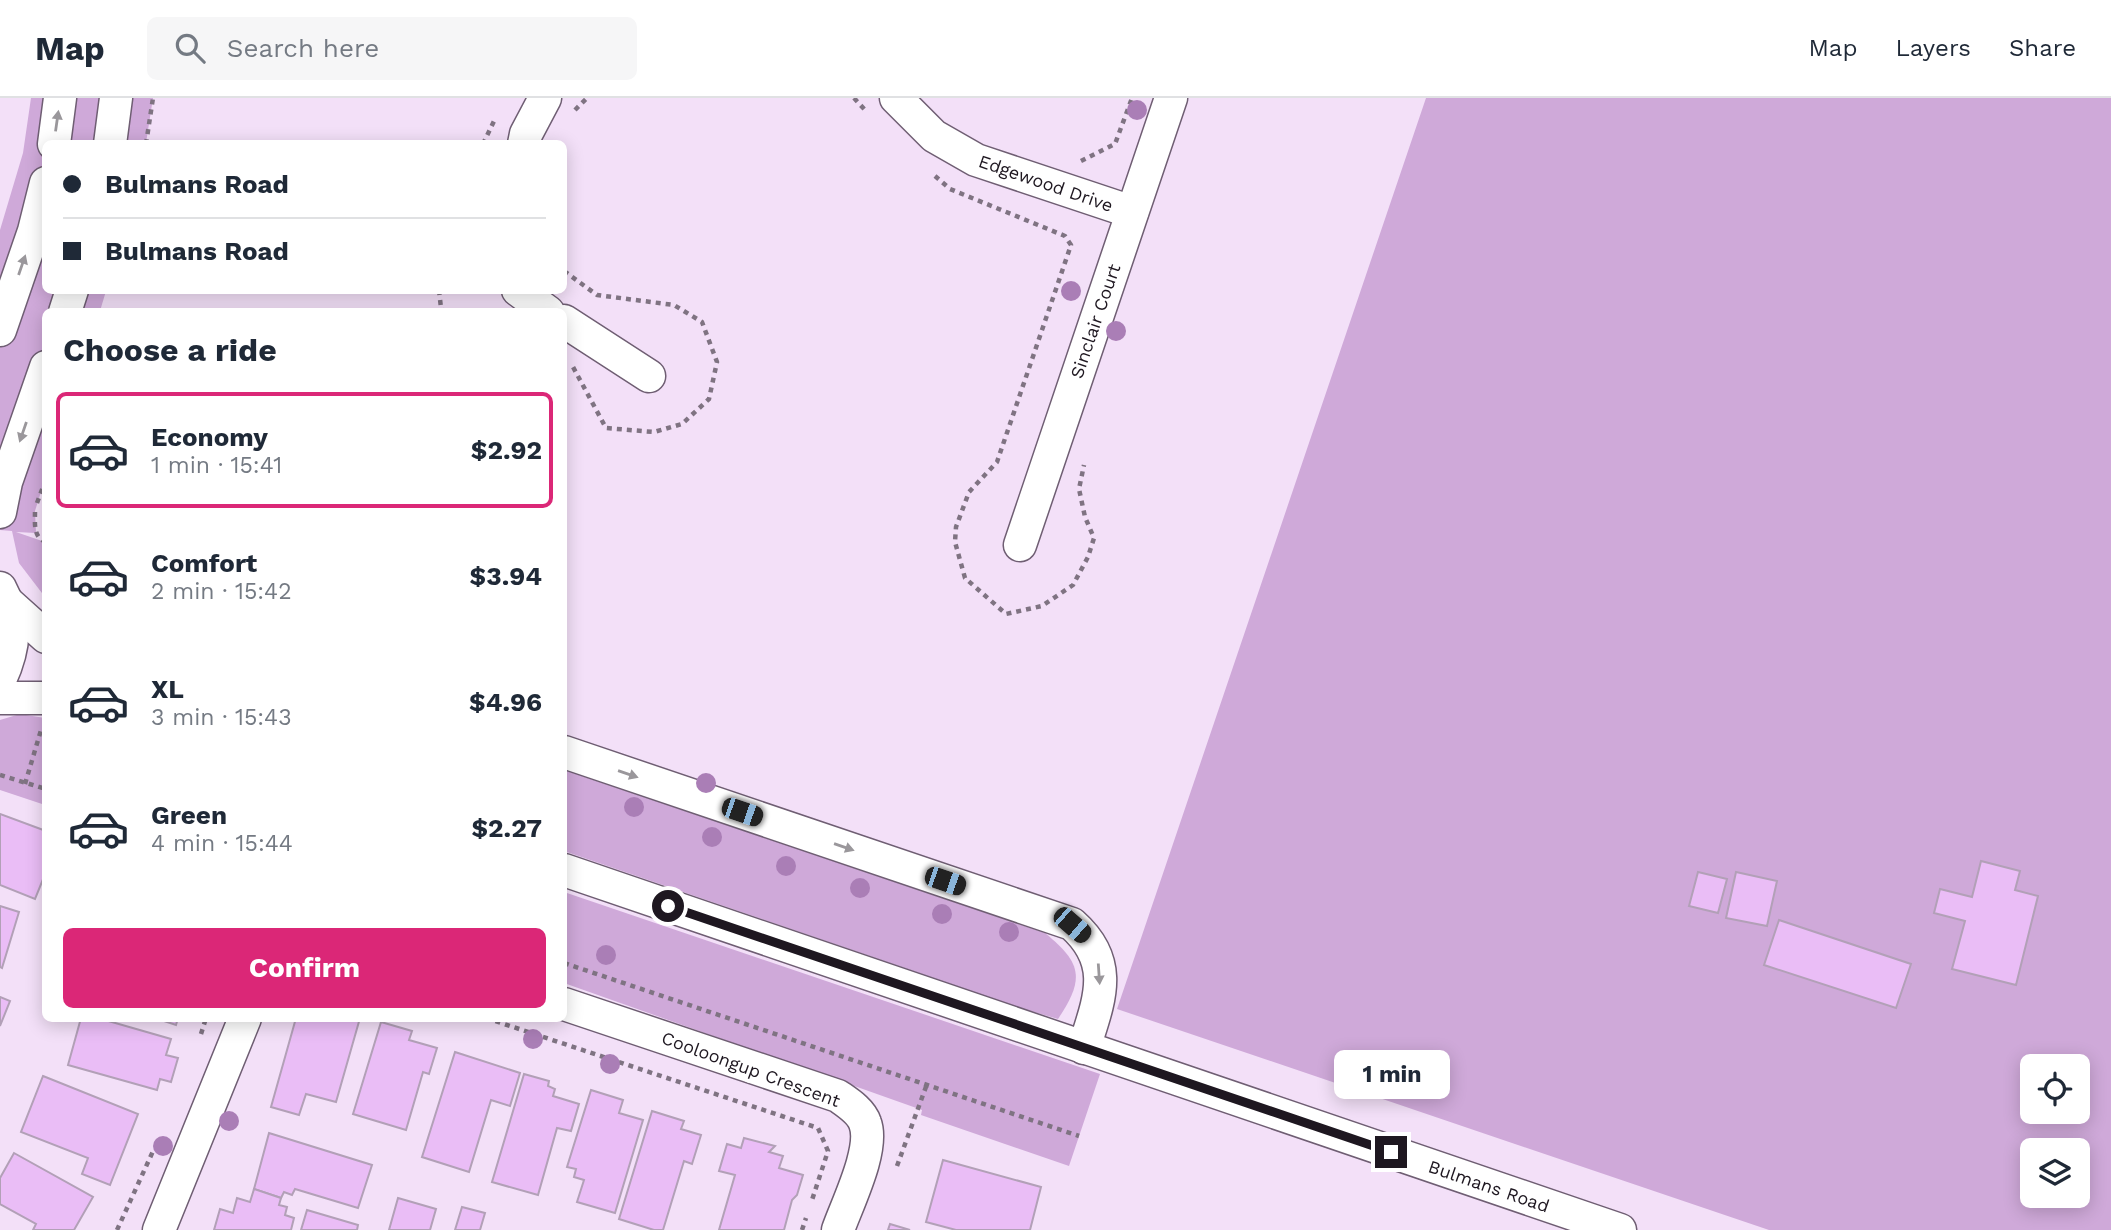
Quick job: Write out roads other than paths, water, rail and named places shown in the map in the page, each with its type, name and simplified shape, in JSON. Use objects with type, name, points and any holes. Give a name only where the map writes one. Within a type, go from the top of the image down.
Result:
[{"type":"street","points":[[55,140],[60,98]]},
{"type":"street","points":[[111,140],[116,98]]},
{"type":"street","points":[[526,140],[545,98]]},
{"type":"street","name":"Edgewood Drive","points":[[896,98],[934,136],[976,160],[1132,212]]},
{"type":"street","name":"Sinclair Court","points":[[1020,545],[1171,98]]},
{"type":"street","points":[[0,330],[34,231],[42,199]]},
{"type":"street","points":[[523,294],[543,308]]},
{"type":"street","points":[[567,323],[649,376]]},
{"type":"street","points":[[0,512],[6,482],[42,378]]},
{"type":"street","points":[[2,591],[42,633]]},
{"type":"street","points":[[0,680],[11,655],[13,628],[2,591]]},
{"type":"street","points":[[0,698],[42,698]]},
{"type":"street","points":[[567,753],[1072,925],[1088,938],[1097,954],[1101,979],[1098,1005],[1084,1048]]},
{"type":"street","name":"Bulmans Road","points":[[567,871],[1620,1230]]},
{"type":"street","name":"Cooloongup Crescent","points":[[567,1005],[838,1096],[854,1108],[865,1121],[868,1145],[838,1230]]},
{"type":"street","points":[[159,1230],[243,1022]]}]
